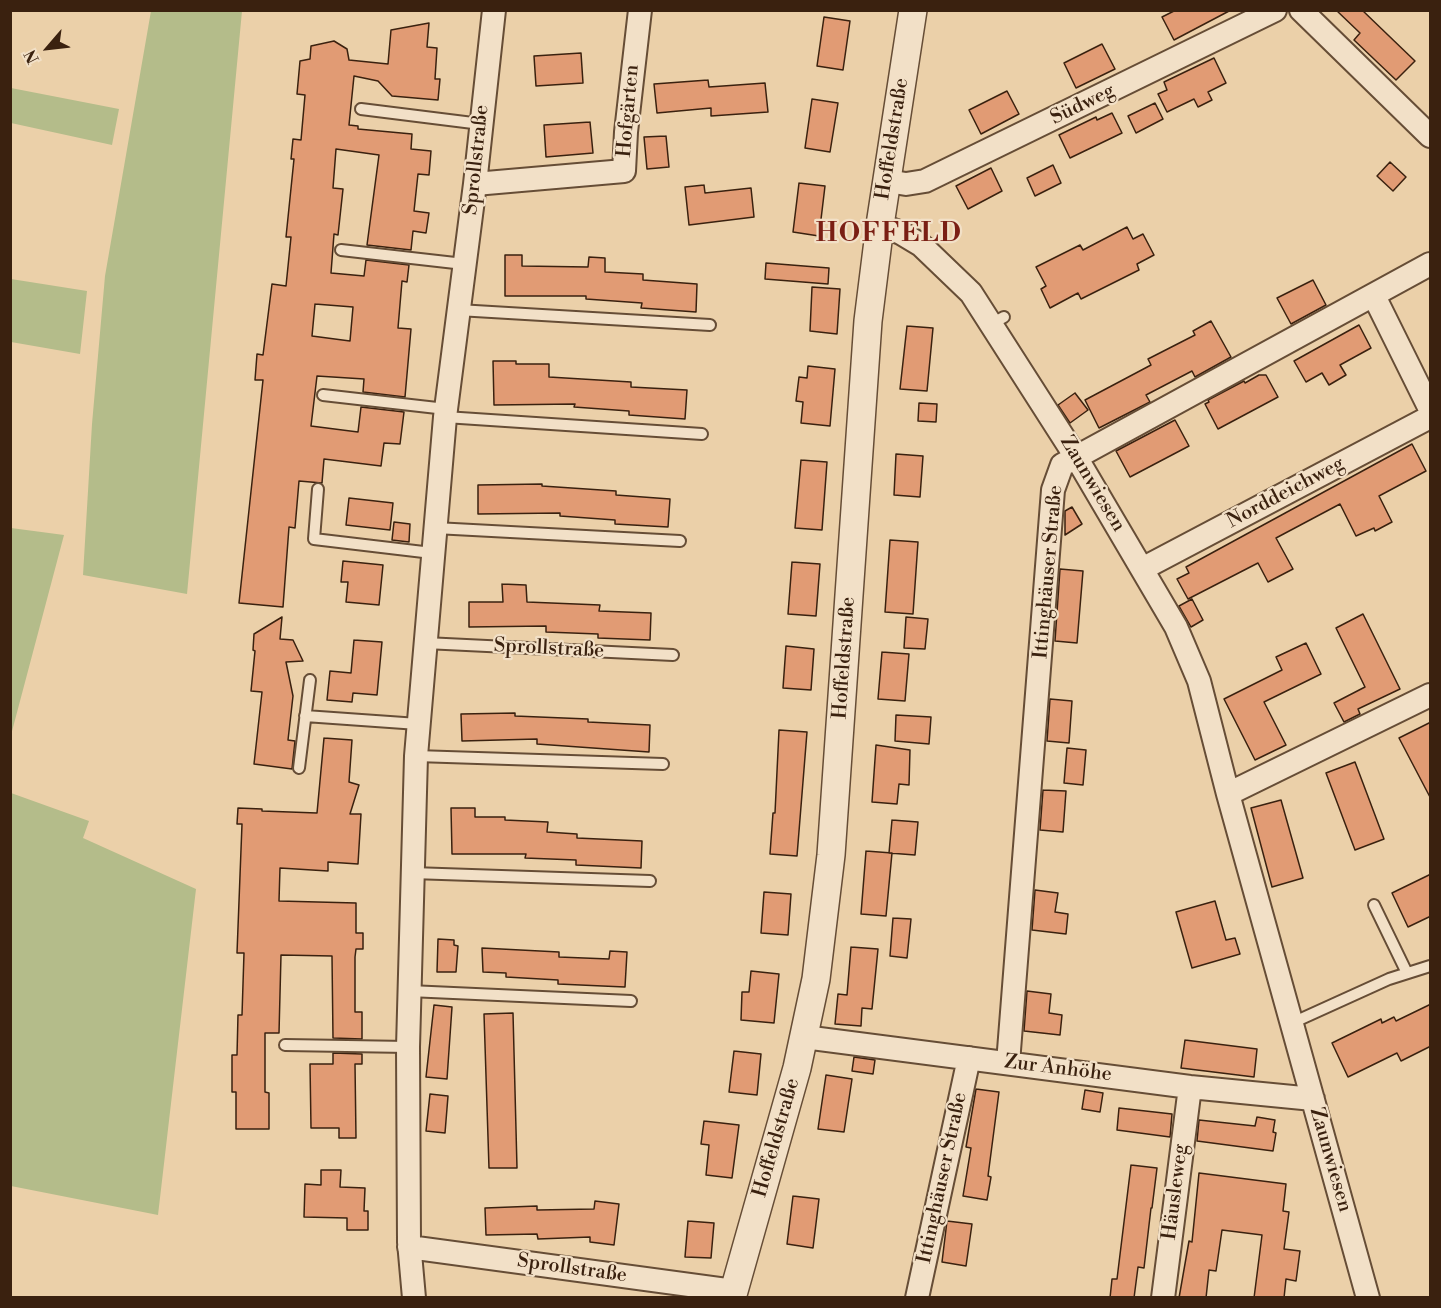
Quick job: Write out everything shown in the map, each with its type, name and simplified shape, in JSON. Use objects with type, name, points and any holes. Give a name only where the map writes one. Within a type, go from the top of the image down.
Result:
[{"type":"street","name":"Sprollstraße","points":[[414,1298],[409,1247],[408,1047],[416,756],[445,413],[475,184],[494,10]]},
{"type":"street","name":"Hofgärten","points":[[475,184],[624,171],[626,132],[640,10]]},
{"type":"street","name":"Hoffeldstraße","points":[[733,1294],[797,1068],[816,979],[831,855],[868,321],[880,225],[913,10]]},
{"type":"street","name":"Südweg","points":[[887,180],[906,184],[925,181],[1275,10]]},
{"type":"street","points":[[1301,10],[1431,136]]},
{"type":"street","name":"Zaunwiesen","points":[[880,225],[901,232],[921,245],[998,320],[1176,627],[1199,681],[1228,794],[1368,1298]]},
{"type":"street","name":"Ittinghäuser Straße","points":[[1008,1063],[1053,490],[1062,465],[1431,264]]},
{"type":"street","points":[[1374,296],[1431,409]]},
{"type":"street","name":"Norddeichweg","points":[[1142,569],[1431,417]]},
{"type":"street","points":[[1228,794],[1431,695]]},
{"type":"street","name":"Zur Anhöhe","points":[[804,1037],[1190,1086],[1312,1099]]},
{"type":"street","name":"Ittinghäuser Straße","points":[[917,1298],[969,1058]]},
{"type":"street","name":"Häusleweg","points":[[1163,1298],[1190,1086]]},
{"type":"street","name":"Sprollstraße","points":[[409,1247],[733,1294]]},
{"type":"lane","points":[[361,109],[481,124]]},
{"type":"lane","points":[[341,250],[464,264]]},
{"type":"lane","points":[[458,310],[710,325]]},
{"type":"lane","points":[[324,395],[445,413],[702,434]]},
{"type":"lane","points":[[318,489],[314,539],[432,553]]},
{"type":"lane","points":[[434,528],[680,541]]},
{"type":"lane","name":"Sprollstraße","points":[[424,643],[673,655]]},
{"type":"lane","points":[[299,768],[310,680]]},
{"type":"lane","points":[[305,716],[418,724]]},
{"type":"lane","points":[[416,756],[663,764]]},
{"type":"lane","points":[[412,873],[650,881]]},
{"type":"lane","points":[[1374,905],[1407,974]]},
{"type":"lane","points":[[1292,1023],[1389,979],[1431,966]]},
{"type":"lane","points":[[409,991],[632,1001]]},
{"type":"lane","points":[[285,1045],[408,1047]]},
{"type":"green space","points":[[151,11],[242,11],[187,594],[83,575],[92,424],[105,276]]},
{"type":"green space","points":[[11,88],[119,109],[112,145],[11,123]]},
{"type":"green space","points":[[11,279],[87,291],[80,354],[11,342]]},
{"type":"green space","points":[[10,528],[64,535],[11,735]]},
{"type":"green space","points":[[11,793],[89,821],[83,838],[196,889],[158,1215],[11,1186]]},
{"type":"building","points":[[1176,10],[1231,10],[1174,40],[1162,17]]},
{"type":"building","points":[[1336,10],[1362,10],[1415,61],[1396,80],[1354,40],[1360,33]]},
{"type":"building","points":[[824,17],[850,21],[843,70],[817,66]]},
{"type":"building","points":[[429,23],[427,47],[437,48],[435,79],[440,79],[438,100],[392,96],[378,81],[354,76],[349,125],[358,126],[358,129],[412,134],[411,149],[431,151],[429,175],[418,174],[414,211],[429,213],[426,233],[413,231],[411,250],[367,245],[379,155],[336,149],[333,188],[343,189],[338,235],[334,234],[331,273],[364,276],[366,260],[409,265],[407,282],[402,281],[398,328],[411,329],[405,397],[363,392],[364,379],[317,376],[311,426],[358,432],[361,407],[404,412],[400,444],[384,443],[381,466],[324,459],[322,483],[299,481],[295,528],[289,527],[283,607],[239,603],[263,380],[255,380],[257,354],[263,355],[272,284],[286,286],[291,237],[286,237],[294,159],[291,159],[293,139],[301,140],[305,95],[297,94],[300,61],[310,59],[311,46],[334,41],[347,49],[349,60],[388,64],[391,30]],"holes":[[[315,304],[353,307],[350,341],[312,336]]]},
{"type":"building","points":[[1102,44],[1115,69],[1076,88],[1064,63]]},
{"type":"building","points":[[581,53],[583,83],[536,86],[534,56]]},
{"type":"building","points":[[1214,58],[1226,83],[1208,92],[1212,100],[1198,107],[1194,99],[1167,112],[1158,94],[1167,90],[1164,82]]},
{"type":"building","points":[[708,80],[709,87],[765,83],[768,112],[711,116],[711,108],[657,113],[654,84]]},
{"type":"building","points":[[1007,91],[1019,114],[981,134],[969,110]]},
{"type":"building","points":[[812,99],[838,103],[830,152],[805,148]]},
{"type":"building","points":[[1155,103],[1163,119],[1136,133],[1128,116]]},
{"type":"building","points":[[1112,113],[1122,133],[1070,158],[1059,135],[1096,117],[1097,120]]},
{"type":"building","points":[[590,122],[593,153],[546,157],[544,125]]},
{"type":"building","points":[[666,136],[669,167],[647,169],[644,137]]},
{"type":"building","points":[[1390,162],[1406,177],[1393,191],[1377,176]]},
{"type":"building","points":[[1053,165],[1061,183],[1035,196],[1027,178]]},
{"type":"building","points":[[991,168],[1002,191],[968,209],[956,186]]},
{"type":"building","points":[[799,183],[825,186],[819,236],[793,232]]},
{"type":"building","points":[[704,185],[705,193],[751,188],[754,217],[689,225],[685,187]]},
{"type":"building","points":[[1127,227],[1133,239],[1143,234],[1154,255],[1137,264],[1139,270],[1081,299],[1078,293],[1050,308],[1041,289],[1046,286],[1036,267],[1080,245],[1083,250]]},
{"type":"building","points":[[505,255],[522,255],[522,266],[588,267],[589,257],[605,258],[605,272],[643,274],[643,280],[697,284],[696,312],[641,308],[642,303],[586,299],[586,296],[505,296]]},
{"type":"building","points":[[766,263],[829,268],[828,284],[765,279]]},
{"type":"building","points":[[1313,280],[1326,305],[1291,324],[1277,298]]},
{"type":"building","points":[[812,287],[840,289],[837,334],[810,331]]},
{"type":"building","points":[[1211,321],[1231,357],[1195,377],[1192,371],[1146,395],[1150,402],[1099,428],[1085,400],[1151,365],[1148,359],[1195,335],[1193,331]]},
{"type":"building","points":[[1359,325],[1371,348],[1340,365],[1346,375],[1329,385],[1322,373],[1306,382],[1294,361]]},
{"type":"building","points":[[907,326],[933,328],[927,391],[900,389]]},
{"type":"building","points":[[493,361],[549,364],[549,377],[631,382],[631,387],[687,390],[685,419],[629,415],[629,411],[574,407],[575,404],[494,405]]},
{"type":"building","points":[[808,366],[835,369],[830,426],[801,423],[803,402],[796,401],[799,377],[807,378]]},
{"type":"building","points":[[1259,375],[1266,375],[1278,397],[1218,429],[1205,404],[1209,402],[1208,400]]},
{"type":"building","points":[[1075,393],[1088,410],[1070,423],[1058,405]]},
{"type":"building","points":[[919,403],[937,404],[936,422],[918,421]]},
{"type":"building","points":[[1175,420],[1189,446],[1130,477],[1116,451]]},
{"type":"building","points":[[1412,444],[1426,471],[1379,496],[1392,522],[1375,531],[1374,528],[1356,536],[1340,504],[1276,538],[1293,569],[1268,582],[1258,563],[1188,599],[1177,579],[1189,573],[1186,567]]},
{"type":"building","points":[[896,454],[923,456],[920,497],[894,495]]},
{"type":"building","points":[[801,460],[827,462],[822,530],[795,528]]},
{"type":"building","points":[[542,484],[542,486],[616,491],[616,495],[670,499],[668,527],[615,524],[615,520],[560,516],[560,513],[478,514],[478,485]]},
{"type":"building","points":[[349,498],[393,503],[390,530],[346,525]]},
{"type":"building","points":[[1072,507],[1082,524],[1065,535],[1065,511]]},
{"type":"building","points":[[394,522],[410,524],[409,542],[392,540]]},
{"type":"building","points":[[890,540],[918,542],[913,614],[885,612]]},
{"type":"building","points":[[343,561],[383,565],[379,605],[346,602],[348,582],[341,582]]},
{"type":"building","points":[[792,562],[820,564],[816,616],[788,614]]},
{"type":"building","points":[[1060,569],[1083,571],[1077,643],[1055,641]]},
{"type":"building","points":[[502,584],[526,585],[527,602],[600,605],[599,611],[651,613],[650,640],[598,638],[598,634],[546,632],[546,626],[469,627],[469,602],[503,602]]},
{"type":"building","points":[[1192,599],[1203,620],[1191,627],[1179,606]]},
{"type":"building","points":[[1363,614],[1400,689],[1358,709],[1360,714],[1344,722],[1334,703],[1365,687],[1336,628]]},
{"type":"building","points":[[282,617],[280,639],[293,640],[303,661],[286,662],[293,696],[288,740],[295,741],[292,769],[254,764],[262,692],[251,691],[255,651],[253,650],[254,634]]},
{"type":"building","points":[[906,617],[928,619],[925,649],[904,648]]},
{"type":"building","points":[[354,640],[382,642],[377,695],[353,693],[352,702],[327,700],[330,671],[351,673]]},
{"type":"building","points":[[1306,643],[1321,674],[1264,702],[1286,745],[1255,760],[1224,699],[1282,670],[1276,657]]},
{"type":"building","points":[[786,646],[814,649],[811,690],[783,688]]},
{"type":"building","points":[[882,652],[909,654],[905,701],[878,699]]},
{"type":"building","points":[[1050,699],[1072,701],[1069,743],[1047,741]]},
{"type":"building","points":[[515,713],[515,716],[588,719],[588,722],[650,725],[649,752],[537,744],[537,739],[462,741],[461,714]]},
{"type":"building","points":[[896,715],[931,717],[929,744],[895,741]]},
{"type":"building","points":[[1431,722],[1431,799],[1399,738]]},
{"type":"building","points":[[779,730],[807,732],[797,856],[770,854],[773,813],[775,813]]},
{"type":"building","points":[[324,738],[352,740],[349,782],[359,785],[350,814],[361,814],[358,864],[328,862],[328,871],[280,868],[279,901],[356,903],[356,933],[363,933],[363,949],[356,949],[355,1012],[362,1012],[362,1039],[333,1038],[332,956],[281,955],[279,1033],[265,1033],[265,1092],[269,1093],[269,1129],[236,1129],[236,1092],[232,1092],[232,1055],[237,1055],[238,1015],[242,1015],[244,953],[237,953],[242,824],[237,824],[238,808],[317,813]]},
{"type":"building","points":[[876,745],[910,750],[909,785],[899,784],[897,804],[872,802]]},
{"type":"building","points":[[1067,748],[1086,750],[1083,785],[1064,783]]},
{"type":"building","points":[[1355,762],[1384,839],[1355,850],[1326,773]]},
{"type":"building","points":[[1043,790],[1066,791],[1063,832],[1040,830]]},
{"type":"building","points":[[1281,800],[1303,878],[1272,887],[1251,808]]},
{"type":"building","points":[[451,808],[475,808],[475,817],[505,817],[505,820],[548,822],[547,832],[577,834],[577,838],[642,841],[641,868],[576,865],[576,860],[525,858],[526,854],[452,854]]},
{"type":"building","points":[[892,820],[918,822],[915,855],[889,853]]},
{"type":"building","points":[[866,851],[892,853],[886,916],[861,914]]},
{"type":"building","points":[[1431,874],[1431,916],[1408,927],[1392,893]]},
{"type":"building","points":[[1035,890],[1058,893],[1055,912],[1068,914],[1066,934],[1032,930]]},
{"type":"building","points":[[764,892],[791,894],[788,935],[761,933]]},
{"type":"building","points":[[1215,901],[1226,940],[1235,938],[1240,954],[1192,968],[1176,912]]},
{"type":"building","points":[[893,918],[911,919],[907,958],[890,956]]},
{"type":"building","points":[[438,939],[454,940],[454,945],[458,946],[456,972],[437,972]]},
{"type":"building","points":[[851,947],[878,949],[872,1009],[862,1008],[861,1026],[835,1024],[838,994],[847,995]]},
{"type":"building","points":[[482,948],[559,952],[559,957],[609,959],[610,951],[627,952],[625,987],[558,984],[558,980],[506,977],[506,973],[483,972]]},
{"type":"building","points":[[751,971],[779,974],[774,1023],[741,1020],[742,992],[749,992]]},
{"type":"building","points":[[1027,991],[1051,994],[1049,1013],[1062,1015],[1060,1035],[1024,1031]]},
{"type":"building","points":[[1431,1004],[1431,1046],[1401,1061],[1397,1053],[1348,1077],[1332,1043],[1381,1019],[1382,1023],[1394,1017],[1396,1021]]},
{"type":"building","points":[[434,1005],[452,1007],[447,1079],[426,1077]]},
{"type":"building","points":[[513,1013],[517,1168],[489,1168],[484,1014]]},
{"type":"building","points":[[1185,1040],[1257,1049],[1254,1077],[1181,1068]]},
{"type":"building","points":[[734,1051],[761,1054],[757,1095],[729,1092]]},
{"type":"building","points":[[333,1053],[362,1054],[362,1064],[355,1064],[356,1138],[339,1138],[339,1128],[311,1128],[310,1064],[333,1064]]},
{"type":"building","points":[[854,1057],[875,1060],[873,1074],[852,1071]]},
{"type":"building","points":[[826,1075],[852,1079],[844,1132],[818,1129]]},
{"type":"building","points":[[976,1089],[999,1092],[987,1200],[963,1196],[971,1148],[966,1147]]},
{"type":"building","points":[[1085,1090],[1103,1093],[1100,1112],[1082,1109]]},
{"type":"building","points":[[430,1094],[448,1096],[445,1133],[426,1131]]},
{"type":"building","points":[[1119,1108],[1172,1114],[1170,1137],[1117,1130]]},
{"type":"building","points":[[1257,1117],[1275,1120],[1273,1132],[1276,1133],[1273,1151],[1197,1141],[1199,1120],[1255,1126]]},
{"type":"building","points":[[704,1121],[739,1125],[732,1178],[706,1175],[709,1145],[701,1144]]},
{"type":"building","points":[[1131,1165],[1157,1168],[1144,1268],[1138,1267],[1134,1298],[1110,1298],[1112,1279],[1117,1279]]},
{"type":"building","points":[[321,1170],[341,1170],[340,1187],[365,1188],[364,1211],[368,1211],[368,1230],[347,1230],[347,1218],[304,1217],[305,1184],[321,1185]]},
{"type":"building","points":[[1199,1173],[1286,1184],[1283,1211],[1289,1212],[1284,1249],[1300,1251],[1296,1281],[1286,1279],[1284,1298],[1254,1298],[1262,1235],[1222,1230],[1216,1271],[1209,1270],[1206,1298],[1179,1298],[1189,1241],[1192,1242]]},
{"type":"building","points":[[793,1196],[819,1199],[813,1248],[787,1244]]},
{"type":"building","points":[[595,1201],[619,1204],[614,1245],[590,1242],[590,1237],[538,1239],[537,1234],[486,1235],[485,1208],[537,1206],[537,1210],[594,1209]]},
{"type":"building","points":[[688,1221],[714,1223],[711,1258],[685,1257]]},
{"type":"building","points":[[947,1221],[972,1224],[966,1266],[942,1262]]},
{"type":"district","name":"HOFFELD","points":[[889,235]]}]
